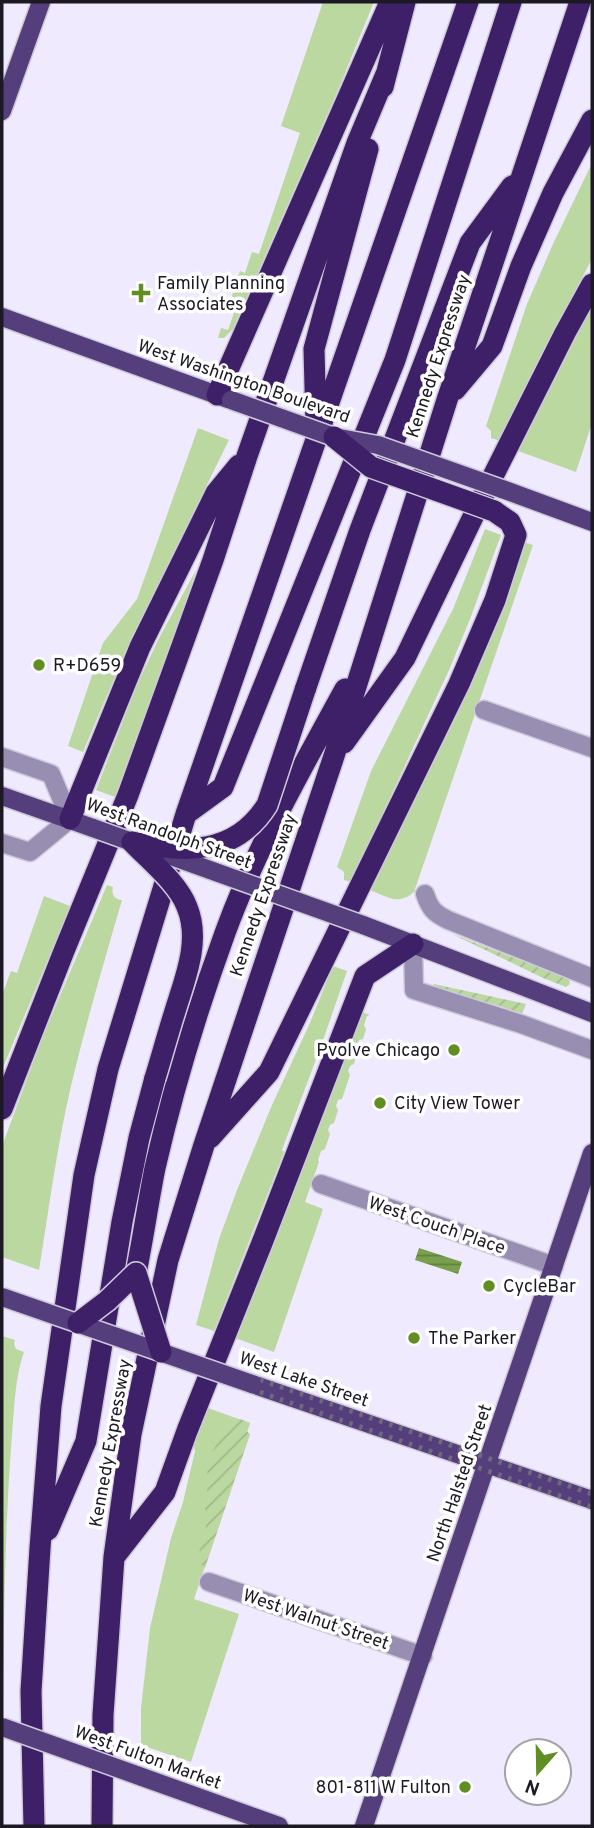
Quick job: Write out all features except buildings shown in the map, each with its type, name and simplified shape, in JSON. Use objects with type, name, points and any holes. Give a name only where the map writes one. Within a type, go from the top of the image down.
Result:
[{"type":"highway","points":[[224,397],[390,2]]},
{"type":"highway","points":[[325,439],[314,349],[405,2]]},
{"type":"highway","points":[[34,1826],[31,1691],[51,1406],[84,1175],[112,1056],[186,814],[325,439],[468,2]]},
{"type":"highway","points":[[186,814],[223,787],[395,360],[510,2]]},
{"type":"highway","name":"Kennedy Expressway","points":[[102,1826],[103,1715],[114,1557],[131,1434],[169,1260],[447,400],[580,2]]},
{"type":"highway","points":[[2,1109],[128,795],[208,573],[356,143],[386,74]]},
{"type":"highway","points":[[447,400],[492,346],[521,266],[553,193],[592,120]]},
{"type":"highway","points":[[132,842],[198,849],[222,844],[248,829],[267,805],[360,530],[470,243],[523,171]]},
{"type":"highway","points":[[334,756],[405,658],[496,469],[592,284]]},
{"type":"highway","points":[[204,1145],[269,1072],[459,684],[495,600],[516,535],[510,522],[494,511],[371,467],[325,439]]},
{"type":"highway","points":[[70,819],[141,647],[216,493],[247,456]]},
{"type":"highway","points":[[161,1352],[136,1273],[155,1169],[175,1088],[226,931],[254,866],[285,799],[367,648]]},
{"type":"highway","points":[[40,1548],[86,1441],[122,1222],[139,1138],[192,948],[192,923],[187,905],[173,884],[132,842]]},
{"type":"highway","points":[[114,1557],[164,1492],[365,976],[412,944]]},
{"type":"highway","points":[[78,1323],[107,1301],[136,1273]]},
{"type":"main road","points":[[2,111],[41,2]]},
{"type":"main road","name":"West Washington Boulevard","points":[[2,317],[224,397],[325,439],[378,445],[592,522]]},
{"type":"main road","name":"West Randolph Street","points":[[2,796],[363,925],[592,1013]]},
{"type":"main road","name":"North Halsted Street","points":[[364,1826],[592,1153]]},
{"type":"main road","name":"West Lake Street","points":[[2,1297],[592,1500]]},
{"type":"main road","name":"West Fulton Market","points":[[2,1727],[279,1826]]},
{"type":"street","points":[[484,710],[592,748]]},
{"type":"street","name":"West Randolph Street","points":[[2,757],[51,774],[70,819],[30,852],[2,842]]},
{"type":"street","points":[[425,894],[435,913],[448,920],[592,978]]},
{"type":"street","points":[[412,944],[414,990],[592,1050]]},
{"type":"street","name":"West Couch Place","points":[[321,1184],[554,1266]]},
{"type":"street","name":"West Walnut Street","points":[[209,1582],[423,1656]]},
{"type":"shaded area","points":[[323,2],[374,2],[233,329],[224,338],[218,338],[221,328],[228,330],[238,301],[231,299],[240,271],[245,273],[252,252],[259,254],[300,133],[281,126]]},
{"type":"shaded area","points":[[592,163],[592,259],[500,441],[491,438],[491,431],[486,426],[527,304]]},
{"type":"shaded area","points":[[592,306],[592,423],[576,472],[518,451]]},
{"type":"shaded area","points":[[198,428],[229,440],[129,643],[83,752],[68,746],[103,643],[137,599]]},
{"type":"shaded area","points":[[485,529],[501,535],[470,619],[351,882],[344,880],[344,872],[337,867],[371,771],[453,609]]},
{"type":"shaded area","points":[[524,542],[533,545],[414,892],[402,899],[385,897],[367,889],[464,699],[489,642]]},
{"type":"shaded area","points":[[196,570],[115,797],[96,790],[137,685]]},
{"type":"shaded area","points":[[107,885],[113,887],[115,897],[122,900],[71,1086],[57,1154],[39,1270],[2,1257],[2,1146],[43,1036]]},
{"type":"shaded area","points":[[44,896],[70,906],[2,1070],[2,995],[11,971],[17,973]]},
{"type":"shaded area","points":[[452,934],[569,979],[570,984],[566,987],[543,978]]},
{"type":"shaded area","points":[[333,966],[347,971],[282,1150],[284,1152],[214,1331],[196,1325],[219,1239],[237,1190]]},
{"type":"shaded area","points":[[434,984],[526,1004],[522,1014],[433,989]]},
{"type":"shaded area","points":[[360,1011],[370,1015],[364,1025],[366,1029],[363,1039],[359,1040],[354,1064],[348,1071],[350,1075],[342,1099],[338,1100],[334,1123],[328,1130],[330,1134],[325,1149],[321,1151],[305,1202],[323,1209],[274,1352],[235,1338]]},
{"type":"shaded area","points":[[419,1248],[462,1262],[458,1274],[415,1260]]},
{"type":"shaded area","points":[[2,1336],[15,1340],[16,1349],[24,1352],[16,1387],[9,1479],[3,1696],[2,1695]]},
{"type":"shaded area","points":[[205,1407],[250,1423],[247,1432],[250,1434],[194,1599],[239,1614],[191,1762],[141,1745],[141,1708],[150,1628],[195,1451],[192,1440]]},
{"type":"shaded area","points":[[240,1419],[250,1423],[247,1432],[250,1434],[205,1568],[197,1561],[206,1526],[207,1466],[226,1428]]},
{"type":"railway","points":[[2,1291],[592,1494]]},
{"type":"railway","points":[[2,1303],[592,1507]]},
{"type":"place","name":"Family Planning Associates","points":[[141,293]]},
{"type":"place","name":"R+D659","points":[[39,665]]},
{"type":"place","name":"Pvolve Chicago","points":[[454,1050]]},
{"type":"place","name":"City View Tower","points":[[380,1103]]},
{"type":"place","name":"CycleBar","points":[[489,1286]]},
{"type":"place","name":"The Parker","points":[[414,1338]]},
{"type":"place","name":"801-811 W Fulton","points":[[465,1787]]}]
